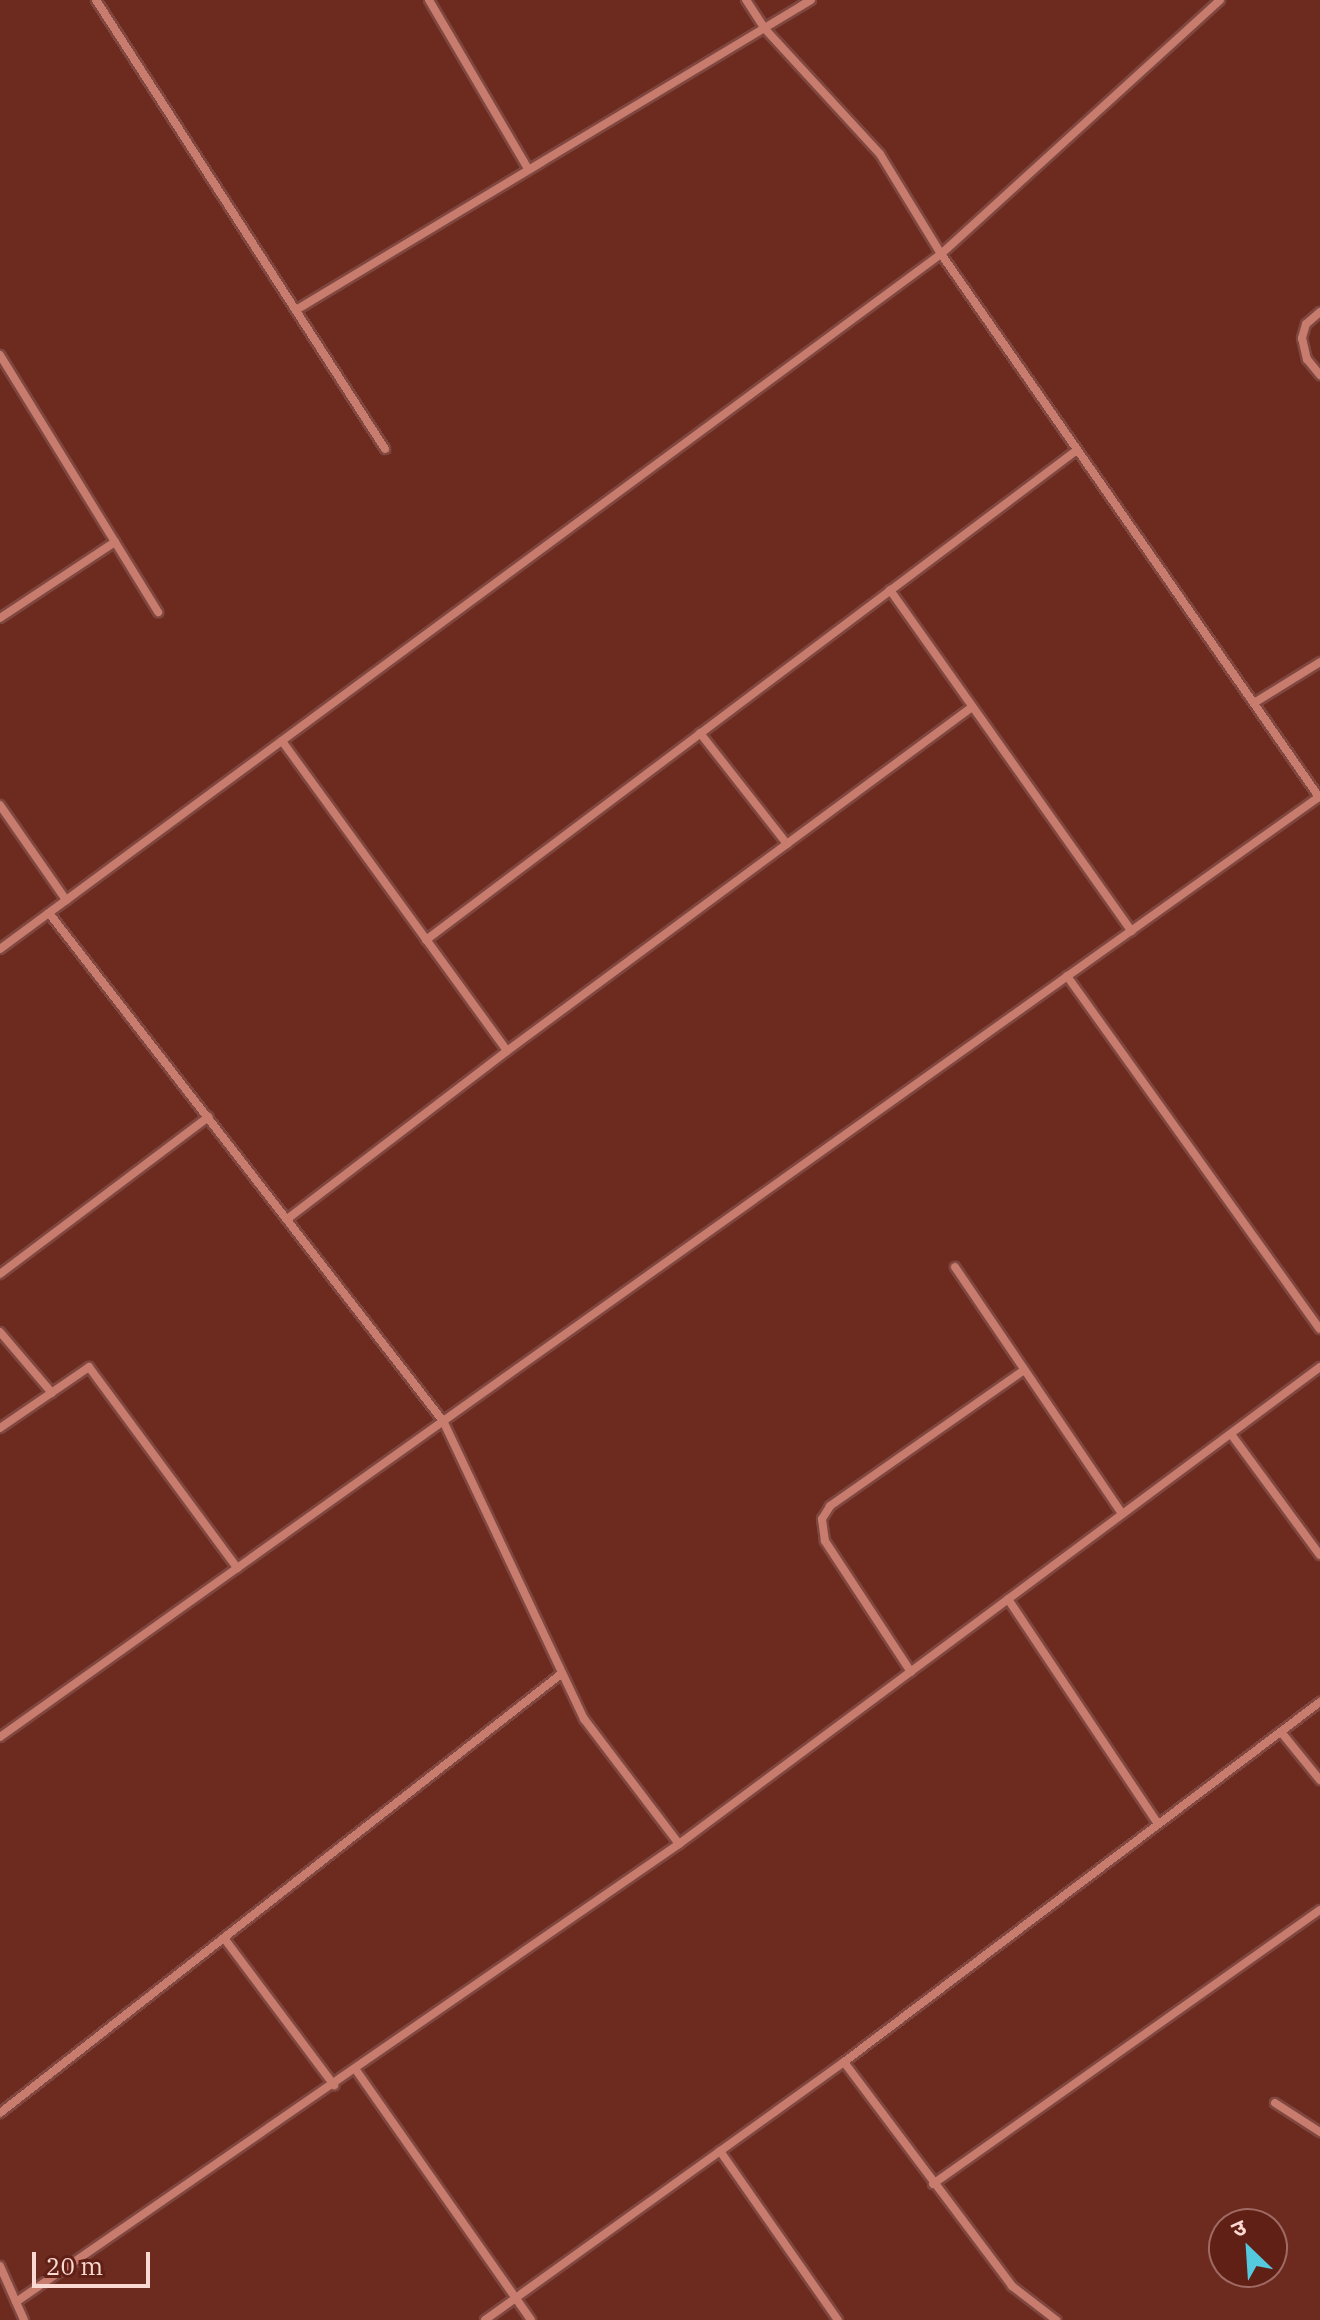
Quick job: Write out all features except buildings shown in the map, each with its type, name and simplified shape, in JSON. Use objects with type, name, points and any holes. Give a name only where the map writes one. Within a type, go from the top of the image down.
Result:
[{"type":"street","points":[[96,0],[385,449]]},
{"type":"street","points":[[429,0],[528,169]]},
{"type":"street","points":[[0,1737],[1319,797],[941,254],[880,154],[765,29],[746,0]]},
{"type":"street","points":[[296,310],[811,0]]},
{"type":"street","points":[[0,949],[941,254],[1220,0]]},
{"type":"street","points":[[1320,312],[1306,324],[1302,338],[1307,359],[1320,375]]},
{"type":"street","points":[[0,355],[158,612]]},
{"type":"street","points":[[426,940],[1077,450]]},
{"type":"street","points":[[0,618],[115,542]]},
{"type":"street","points":[[890,590],[1131,931]]},
{"type":"street","points":[[1254,703],[1320,662]]},
{"type":"street","points":[[287,1219],[507,1051],[972,707]]},
{"type":"street","points":[[700,733],[787,844]]},
{"type":"street","points":[[282,741],[507,1051]]},
{"type":"street","points":[[0,805],[66,900]]},
{"type":"street","points":[[49,913],[443,1421],[584,1719],[679,1844]]},
{"type":"street","points":[[1067,976],[1320,1329]]},
{"type":"street","points":[[0,1274],[208,1117]]},
{"type":"street","points":[[955,1267],[1122,1514]]},
{"type":"street","points":[[0,1332],[52,1393]]},
{"type":"street","points":[[0,1428],[89,1367],[237,1568]]},
{"type":"street","points":[[16,2302],[679,1844],[1320,1367]]},
{"type":"street","points":[[911,1672],[825,1541],[822,1519],[830,1506],[1024,1370]]},
{"type":"street","points":[[1231,1434],[1320,1555]]},
{"type":"street","points":[[1008,1599],[1157,1822]]},
{"type":"street","points":[[0,2113],[561,1674]]},
{"type":"street","points":[[485,2320],[844,2062],[1157,1822],[1320,1702]]},
{"type":"street","points":[[1281,1732],[1320,1780]]},
{"type":"street","points":[[933,2184],[1320,1910]]},
{"type":"street","points":[[224,1938],[334,2085]]},
{"type":"street","points":[[844,2062],[1012,2286],[1056,2320]]},
{"type":"street","points":[[356,2070],[531,2320]]},
{"type":"street","points":[[1275,2103],[1320,2132]]},
{"type":"street","points":[[720,2151],[838,2320]]},
{"type":"street","points":[[0,2266],[24,2320]]}]
